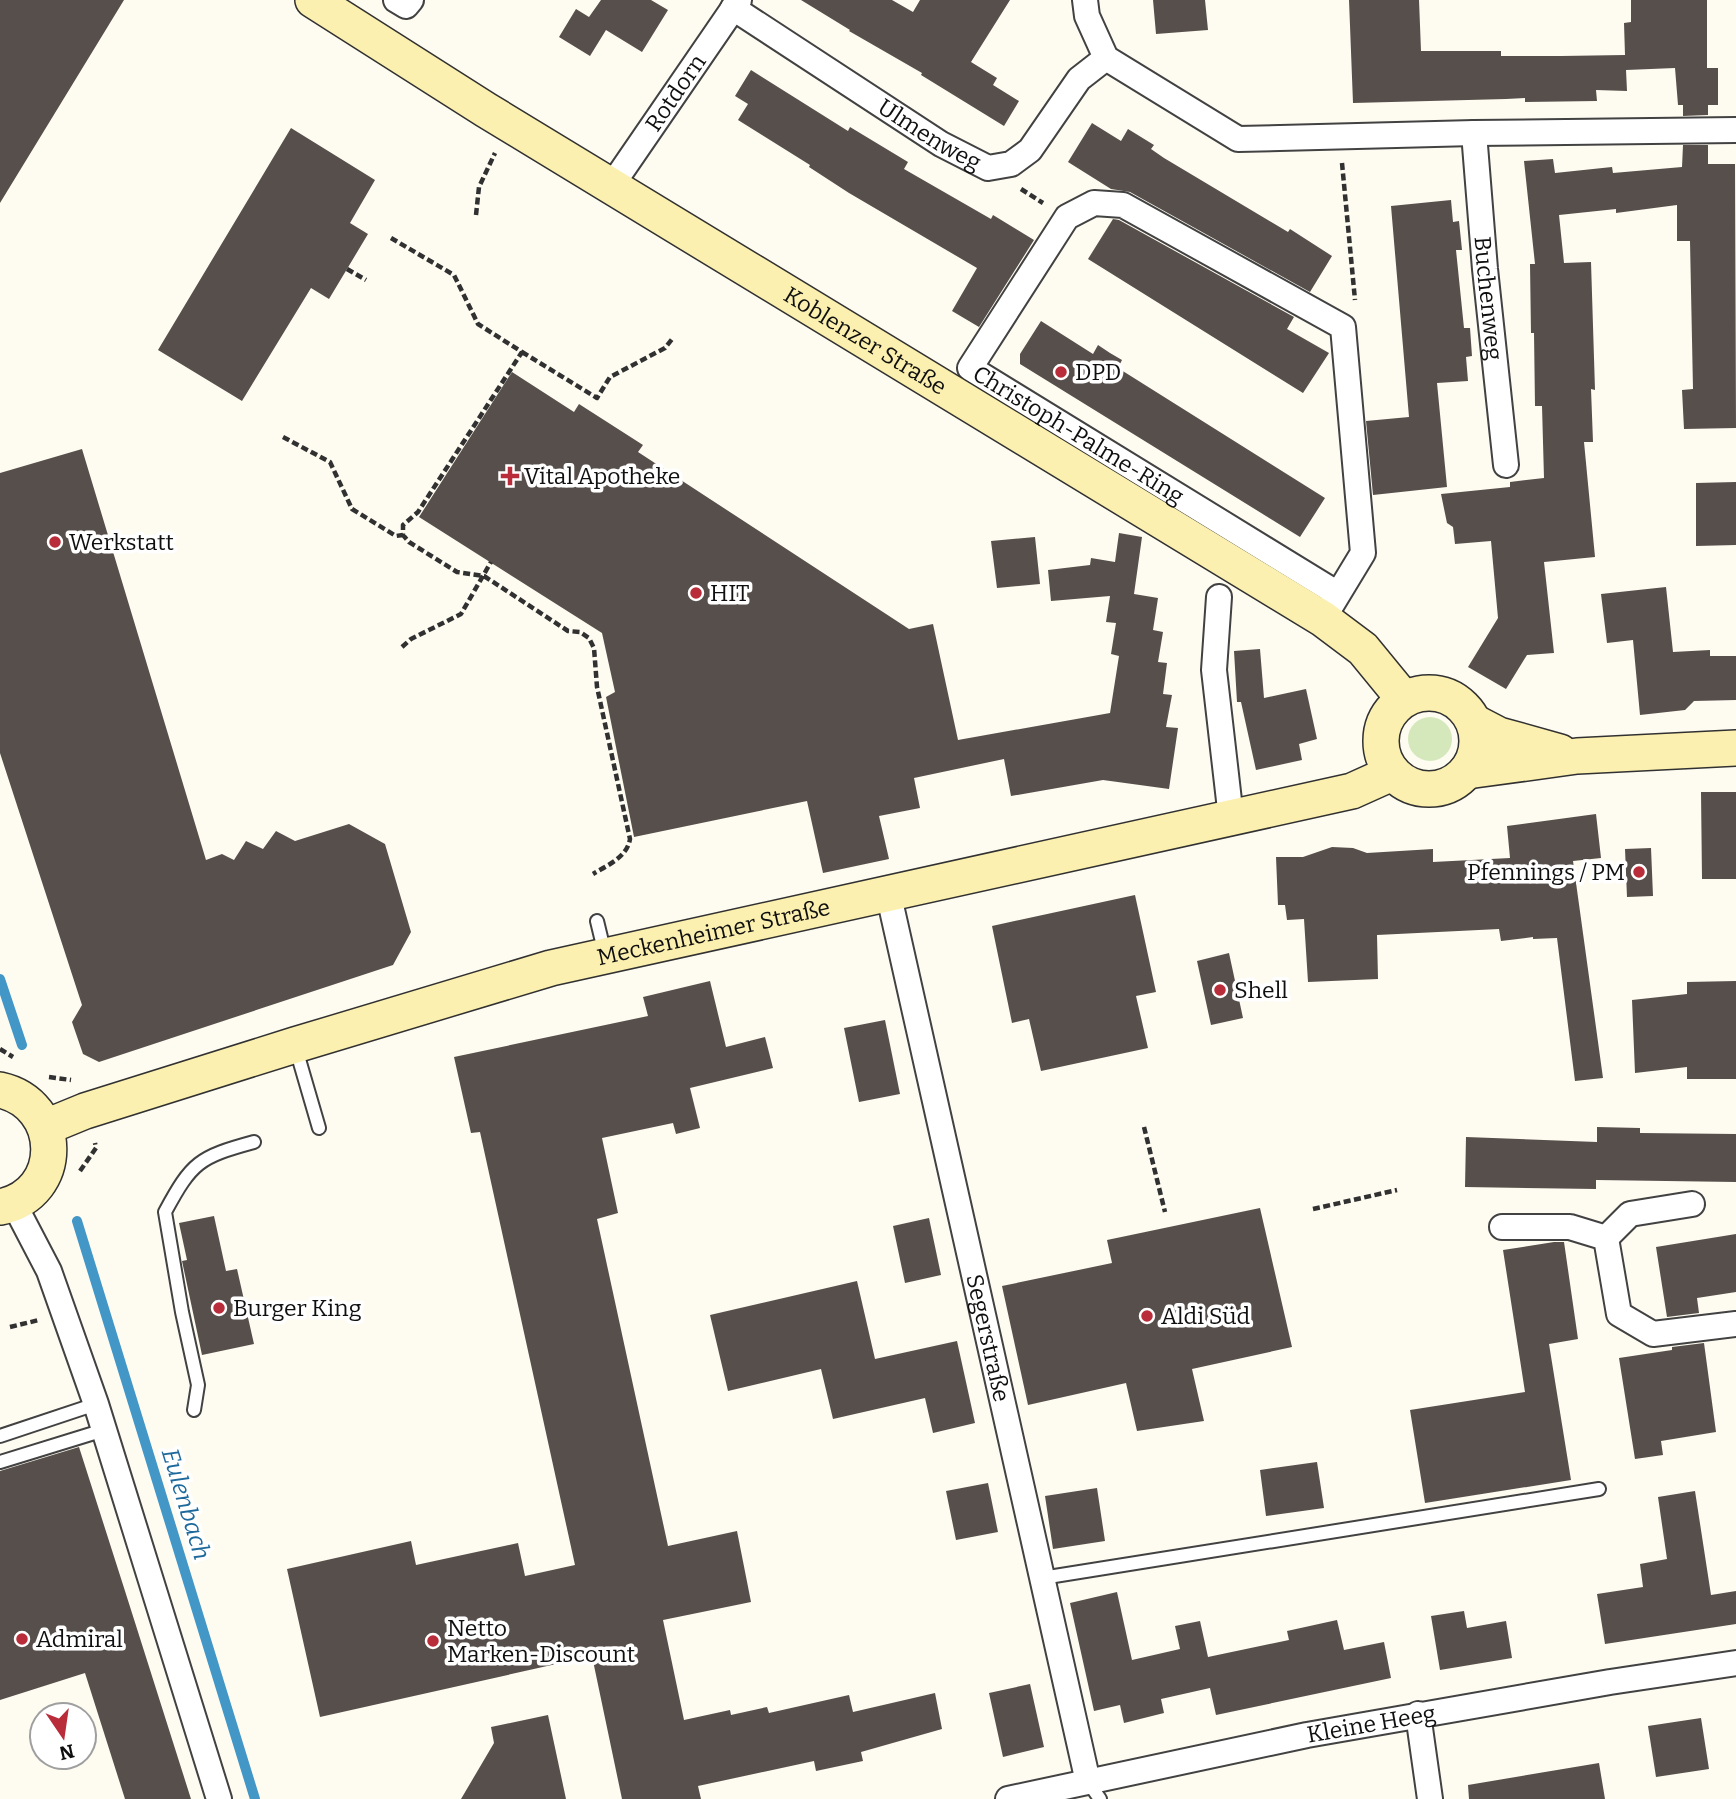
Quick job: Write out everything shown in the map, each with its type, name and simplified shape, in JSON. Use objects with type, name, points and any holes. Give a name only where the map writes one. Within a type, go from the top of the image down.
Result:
[{"type":"main road","name":"Koblenzer Straße","points":[[313,0],[486,110],[962,381],[1330,606],[1404,699]]},
{"type":"main road","points":[[1419,693],[1444,695],[1465,708],[1474,722],[1477,747],[1467,771],[1455,782],[1439,788],[1422,789],[1392,774],[1384,759],[1380,742],[1383,725],[1391,710],[1404,699],[1419,693]]},
{"type":"main road","points":[[1474,722],[1499,735],[1577,756]]},
{"type":"main road","points":[[1467,771],[1577,756],[1736,748]]},
{"type":"main road","name":"Meckenheimer Straße","points":[[46,1127],[85,1111],[551,968],[1231,818],[1352,790],[1392,774]]},
{"type":"main road","points":[[0,1090],[10,1092],[30,1103],[46,1127],[50,1151],[47,1168],[34,1190],[7,1206]]},
{"type":"street","points":[[396,0],[406,6],[411,0]]},
{"type":"street","points":[[1085,0],[1087,16],[1106,58],[1238,139],[1736,130]]},
{"type":"street","name":"Rotdorn","points":[[612,184],[736,4]]},
{"type":"street","name":"Ulmenweg","points":[[736,4],[941,144],[988,168],[1011,164],[1030,150],[1079,79],[1106,58]]},
{"type":"street","name":"Buchenweg","points":[[1474,133],[1506,465]]},
{"type":"street","points":[[1067,217],[1094,204],[1124,205],[1343,327],[1363,553],[1330,606]]},
{"type":"street","name":"Christoph-Palme-Ring","points":[[962,381],[1067,217]]},
{"type":"street","points":[[1219,597],[1213,670],[1231,818]]},
{"type":"street","name":"Segerstraße","points":[[888,892],[1042,1578],[1094,1790]]},
{"type":"street","points":[[1606,1238],[1630,1214],[1692,1204]]},
{"type":"street","points":[[7,1206],[49,1271],[96,1404],[219,1799]]},
{"type":"street","points":[[1503,1227],[1570,1227],[1606,1238]]},
{"type":"street","points":[[1606,1238],[1619,1314],[1653,1334],[1736,1324]]},
{"type":"street","name":"Kleine Heeg","points":[[1008,1799],[1094,1790],[1307,1735],[1418,1714],[1736,1663]]},
{"type":"street","points":[[1418,1714],[1430,1799]]},
{"type":"lane","points":[[597,921],[605,955]]},
{"type":"lane","points":[[295,1045],[319,1128]]},
{"type":"lane","points":[[194,1409],[198,1385],[165,1212],[187,1174],[201,1161],[223,1150],[254,1142]]},
{"type":"lane","points":[[0,1436],[96,1404]]},
{"type":"lane","points":[[0,1462],[104,1430]]},
{"type":"lane","points":[[0,1454],[27,1454]]},
{"type":"lane","points":[[1042,1578],[1599,1489]]},
{"type":"path","points":[[1340,136],[1356,311]]},
{"type":"path","points":[[988,168],[1067,217]]},
{"type":"path","points":[[477,215],[479,187]]},
{"type":"path","points":[[391,238],[454,275],[478,324],[597,398],[610,377],[665,348],[673,338]]},
{"type":"path","points":[[347,269],[366,280]]},
{"type":"path","points":[[522,352],[418,512],[403,525],[403,535],[457,572],[484,576],[568,631],[580,632],[589,639],[594,648],[597,687],[629,839],[628,848],[616,860],[593,874]]},
{"type":"path","points":[[284,437],[330,463],[352,509],[396,536],[403,535]]},
{"type":"path","points":[[402,647],[411,639],[461,614],[491,562]]},
{"type":"path","points":[[1144,1127],[1165,1212]]},
{"type":"path","points":[[1313,1209],[1397,1190]]},
{"type":"path","points":[[10,1327],[45,1318]]},
{"type":"green space","points":[[1430,717],[1445,724],[1452,739],[1445,754],[1430,761],[1415,754],[1408,739],[1415,724]]},
{"type":"building","points":[[0,0],[124,0],[0,203]]},
{"type":"building","points":[[601,0],[651,0],[668,10],[642,52],[606,30],[590,56],[559,37],[576,9],[589,17]]},
{"type":"building","points":[[801,0],[892,0],[913,12],[920,0],[1010,0],[971,62],[997,78],[993,85],[1019,101],[1004,126]]},
{"type":"building","points":[[1153,0],[1205,0],[1208,30],[1156,34]]},
{"type":"building","points":[[1349,0],[1419,0],[1421,51],[1501,51],[1501,56],[1561,56],[1625,55],[1624,23],[1631,22],[1631,0],[1707,0],[1707,68],[1718,68],[1718,105],[1708,105],[1708,115],[1683,116],[1683,105],[1678,105],[1675,68],[1626,70],[1627,91],[1596,90],[1597,101],[1525,102],[1525,98],[1353,103]]},
{"type":"building","points":[[751,70],[848,131],[850,127],[908,162],[904,169],[991,219],[993,215],[1034,240],[979,327],[952,311],[977,268],[849,193],[738,120],[748,104],[735,96]]},
{"type":"building","points":[[1092,123],[1121,141],[1128,129],[1154,145],[1151,149],[1164,158],[1288,232],[1290,229],[1332,256],[1310,292],[1130,192],[1111,189],[1068,162]]},
{"type":"building","points":[[291,128],[375,180],[350,223],[368,234],[329,299],[311,288],[242,401],[158,350]]},
{"type":"building","points":[[1683,145],[1708,145],[1708,164],[1735,164],[1736,428],[1684,429],[1682,390],[1693,389],[1690,241],[1677,241],[1677,205],[1616,213],[1616,209],[1559,215],[1564,263],[1591,262],[1595,390],[1591,389],[1593,442],[1584,442],[1595,557],[1544,562],[1554,653],[1527,655],[1506,689],[1468,667],[1498,618],[1491,541],[1455,544],[1453,527],[1447,523],[1441,494],[1510,487],[1510,482],[1544,478],[1542,406],[1535,406],[1534,333],[1531,333],[1530,264],[1535,264],[1524,161],[1553,159],[1555,173],[1612,167],[1613,173],[1682,167]]},
{"type":"building","points":[[1451,200],[1453,222],[1459,221],[1462,250],[1456,250],[1464,328],[1470,328],[1472,356],[1466,357],[1468,381],[1437,383],[1447,487],[1373,495],[1366,421],[1409,417],[1391,206]]},
{"type":"building","points":[[1113,219],[1294,317],[1287,329],[1329,353],[1303,393],[1088,259]]},
{"type":"building","points":[[1041,321],[1093,354],[1098,345],[1122,360],[1118,368],[1325,498],[1300,537],[1020,364],[1020,354]]},
{"type":"building","name":"HIT","points":[[512,372],[574,412],[579,404],[643,445],[638,452],[909,629],[933,624],[958,740],[1110,713],[1119,656],[1111,654],[1116,623],[1106,622],[1110,596],[1051,601],[1048,570],[1090,565],[1091,558],[1115,562],[1119,533],[1142,537],[1134,594],[1158,598],[1153,630],[1163,632],[1158,662],[1167,663],[1163,694],[1172,695],[1166,727],[1178,728],[1169,789],[1103,780],[1011,796],[1004,759],[914,778],[920,808],[879,816],[889,859],[823,873],[807,801],[634,837],[606,697],[615,692],[602,633],[419,517]]},
{"type":"building","points":[[82,449],[206,860],[222,854],[234,860],[246,841],[263,849],[276,831],[295,841],[349,824],[385,844],[411,932],[393,965],[99,1062],[83,1054],[72,1022],[82,1005],[0,753],[0,473]]},
{"type":"building","points":[[1736,482],[1736,545],[1696,546],[1696,483]]},
{"type":"building","points":[[1035,537],[1040,584],[997,588],[991,541]]},
{"type":"building","points":[[1666,587],[1673,652],[1710,650],[1710,656],[1736,656],[1736,700],[1694,701],[1685,710],[1640,715],[1633,640],[1607,643],[1601,594]]},
{"type":"building","points":[[1260,649],[1264,698],[1306,689],[1317,739],[1299,744],[1302,760],[1256,770],[1241,702],[1237,702],[1234,651]]},
{"type":"building","points":[[1701,792],[1736,792],[1736,879],[1702,879]]},
{"type":"building","points":[[1596,814],[1601,858],[1573,861],[1603,1078],[1575,1081],[1557,938],[1533,937],[1501,941],[1499,929],[1377,935],[1378,979],[1308,982],[1304,919],[1287,920],[1285,905],[1278,905],[1276,857],[1303,857],[1332,847],[1353,848],[1367,853],[1433,849],[1433,862],[1510,858],[1507,826]]},
{"type":"building","name":"Pfennings / PM","points":[[1651,848],[1653,896],[1627,897],[1625,849]]},
{"type":"building","points":[[1135,895],[1156,992],[1136,996],[1148,1048],[1041,1071],[1029,1019],[1012,1023],[992,926]]},
{"type":"building","name":"Shell","points":[[1229,953],[1243,1018],[1211,1025],[1197,961]]},
{"type":"building","points":[[710,981],[726,1047],[765,1037],[773,1068],[690,1088],[700,1128],[676,1134],[673,1123],[602,1138],[618,1213],[597,1219],[668,1546],[737,1531],[751,1602],[663,1620],[684,1720],[730,1710],[731,1715],[767,1707],[769,1713],[849,1695],[853,1712],[935,1693],[942,1729],[861,1752],[863,1761],[816,1771],[814,1761],[698,1786],[701,1799],[622,1799],[592,1656],[320,1717],[287,1569],[411,1541],[416,1565],[518,1543],[525,1576],[575,1565],[480,1132],[471,1133],[454,1057],[648,1016],[643,997]]},
{"type":"building","points":[[1736,981],[1736,1079],[1687,1079],[1687,1067],[1635,1073],[1632,1000],[1687,994],[1687,982]]},
{"type":"building","points":[[885,1020],[900,1094],[859,1102],[844,1028]]},
{"type":"building","points":[[1597,1127],[1640,1128],[1640,1133],[1736,1134],[1736,1182],[1596,1180],[1596,1189],[1465,1187],[1466,1137],[1597,1142]]},
{"type":"building","name":"Aldi Süd","points":[[1260,1208],[1292,1347],[1192,1369],[1204,1421],[1137,1431],[1126,1383],[1028,1405],[1002,1286],[1112,1263],[1107,1240]]},
{"type":"building","name":"Burger King","points":[[214,1216],[226,1271],[237,1269],[254,1344],[202,1355],[182,1261],[187,1260],[179,1223]]},
{"type":"building","points":[[929,1218],[941,1275],[905,1283],[893,1226]]},
{"type":"building","points":[[1736,1234],[1736,1292],[1697,1298],[1699,1313],[1667,1317],[1656,1247]]},
{"type":"building","points":[[1564,1242],[1578,1339],[1549,1344],[1571,1480],[1425,1503],[1410,1410],[1525,1392],[1503,1250]]},
{"type":"building","points":[[857,1281],[875,1359],[957,1341],[975,1423],[933,1433],[925,1398],[833,1419],[821,1369],[728,1391],[710,1315]]},
{"type":"building","points":[[1704,1343],[1716,1432],[1661,1441],[1663,1455],[1635,1459],[1619,1358]]},
{"type":"building","points":[[79,1447],[191,1799],[125,1799],[98,1714],[98,1701],[94,1701],[85,1673],[0,1700],[0,1471]]},
{"type":"building","points":[[1317,1462],[1324,1508],[1266,1516],[1260,1470]]},
{"type":"building","points":[[988,1483],[998,1532],[956,1540],[946,1491]]},
{"type":"building","points":[[1097,1488],[1105,1541],[1053,1549],[1045,1496]]},
{"type":"building","points":[[1695,1491],[1711,1595],[1736,1591],[1736,1624],[1605,1644],[1597,1594],[1643,1587],[1640,1564],[1667,1559],[1658,1497]]},
{"type":"building","points":[[1117,1592],[1132,1660],[1180,1649],[1175,1626],[1200,1621],[1208,1657],[1289,1640],[1287,1631],[1337,1620],[1344,1650],[1384,1642],[1391,1678],[1216,1715],[1210,1688],[1161,1699],[1164,1713],[1124,1723],[1120,1705],[1094,1711],[1070,1603]]},
{"type":"building","points":[[1464,1611],[1467,1628],[1506,1621],[1512,1658],[1440,1670],[1431,1616]]},
{"type":"building","points":[[1030,1684],[1044,1747],[1003,1757],[989,1693]]},
{"type":"building","points":[[548,1715],[566,1799],[461,1799],[494,1743],[491,1727]]},
{"type":"building","points":[[1701,1718],[1709,1769],[1656,1777],[1648,1726]]},
{"type":"building","points":[[1599,1763],[1605,1799],[1469,1799],[1468,1785]]},
{"type":"waterway","name":"Eulenbach","points":[[0,979],[22,1045]]},
{"type":"waterway","name":"Eulenbach","points":[[77,1221],[255,1799]]},
{"type":"place","name":"DPD","points":[[1061,372]]},
{"type":"place","name":"Vital Apotheke","points":[[510,476]]},
{"type":"place","name":"Werkstatt","points":[[55,542]]},
{"type":"place","name":"HIT","points":[[696,593]]},
{"type":"place","name":"Pfennings / PM","points":[[1639,872]]},
{"type":"place","name":"Shell","points":[[1220,990]]},
{"type":"place","name":"Burger King","points":[[219,1308]]},
{"type":"place","name":"Aldi Süd","points":[[1147,1316]]},
{"type":"place","name":"Admiral","points":[[22,1639]]},
{"type":"place","name":"Netto Marken-Discount","points":[[433,1641]]}]
